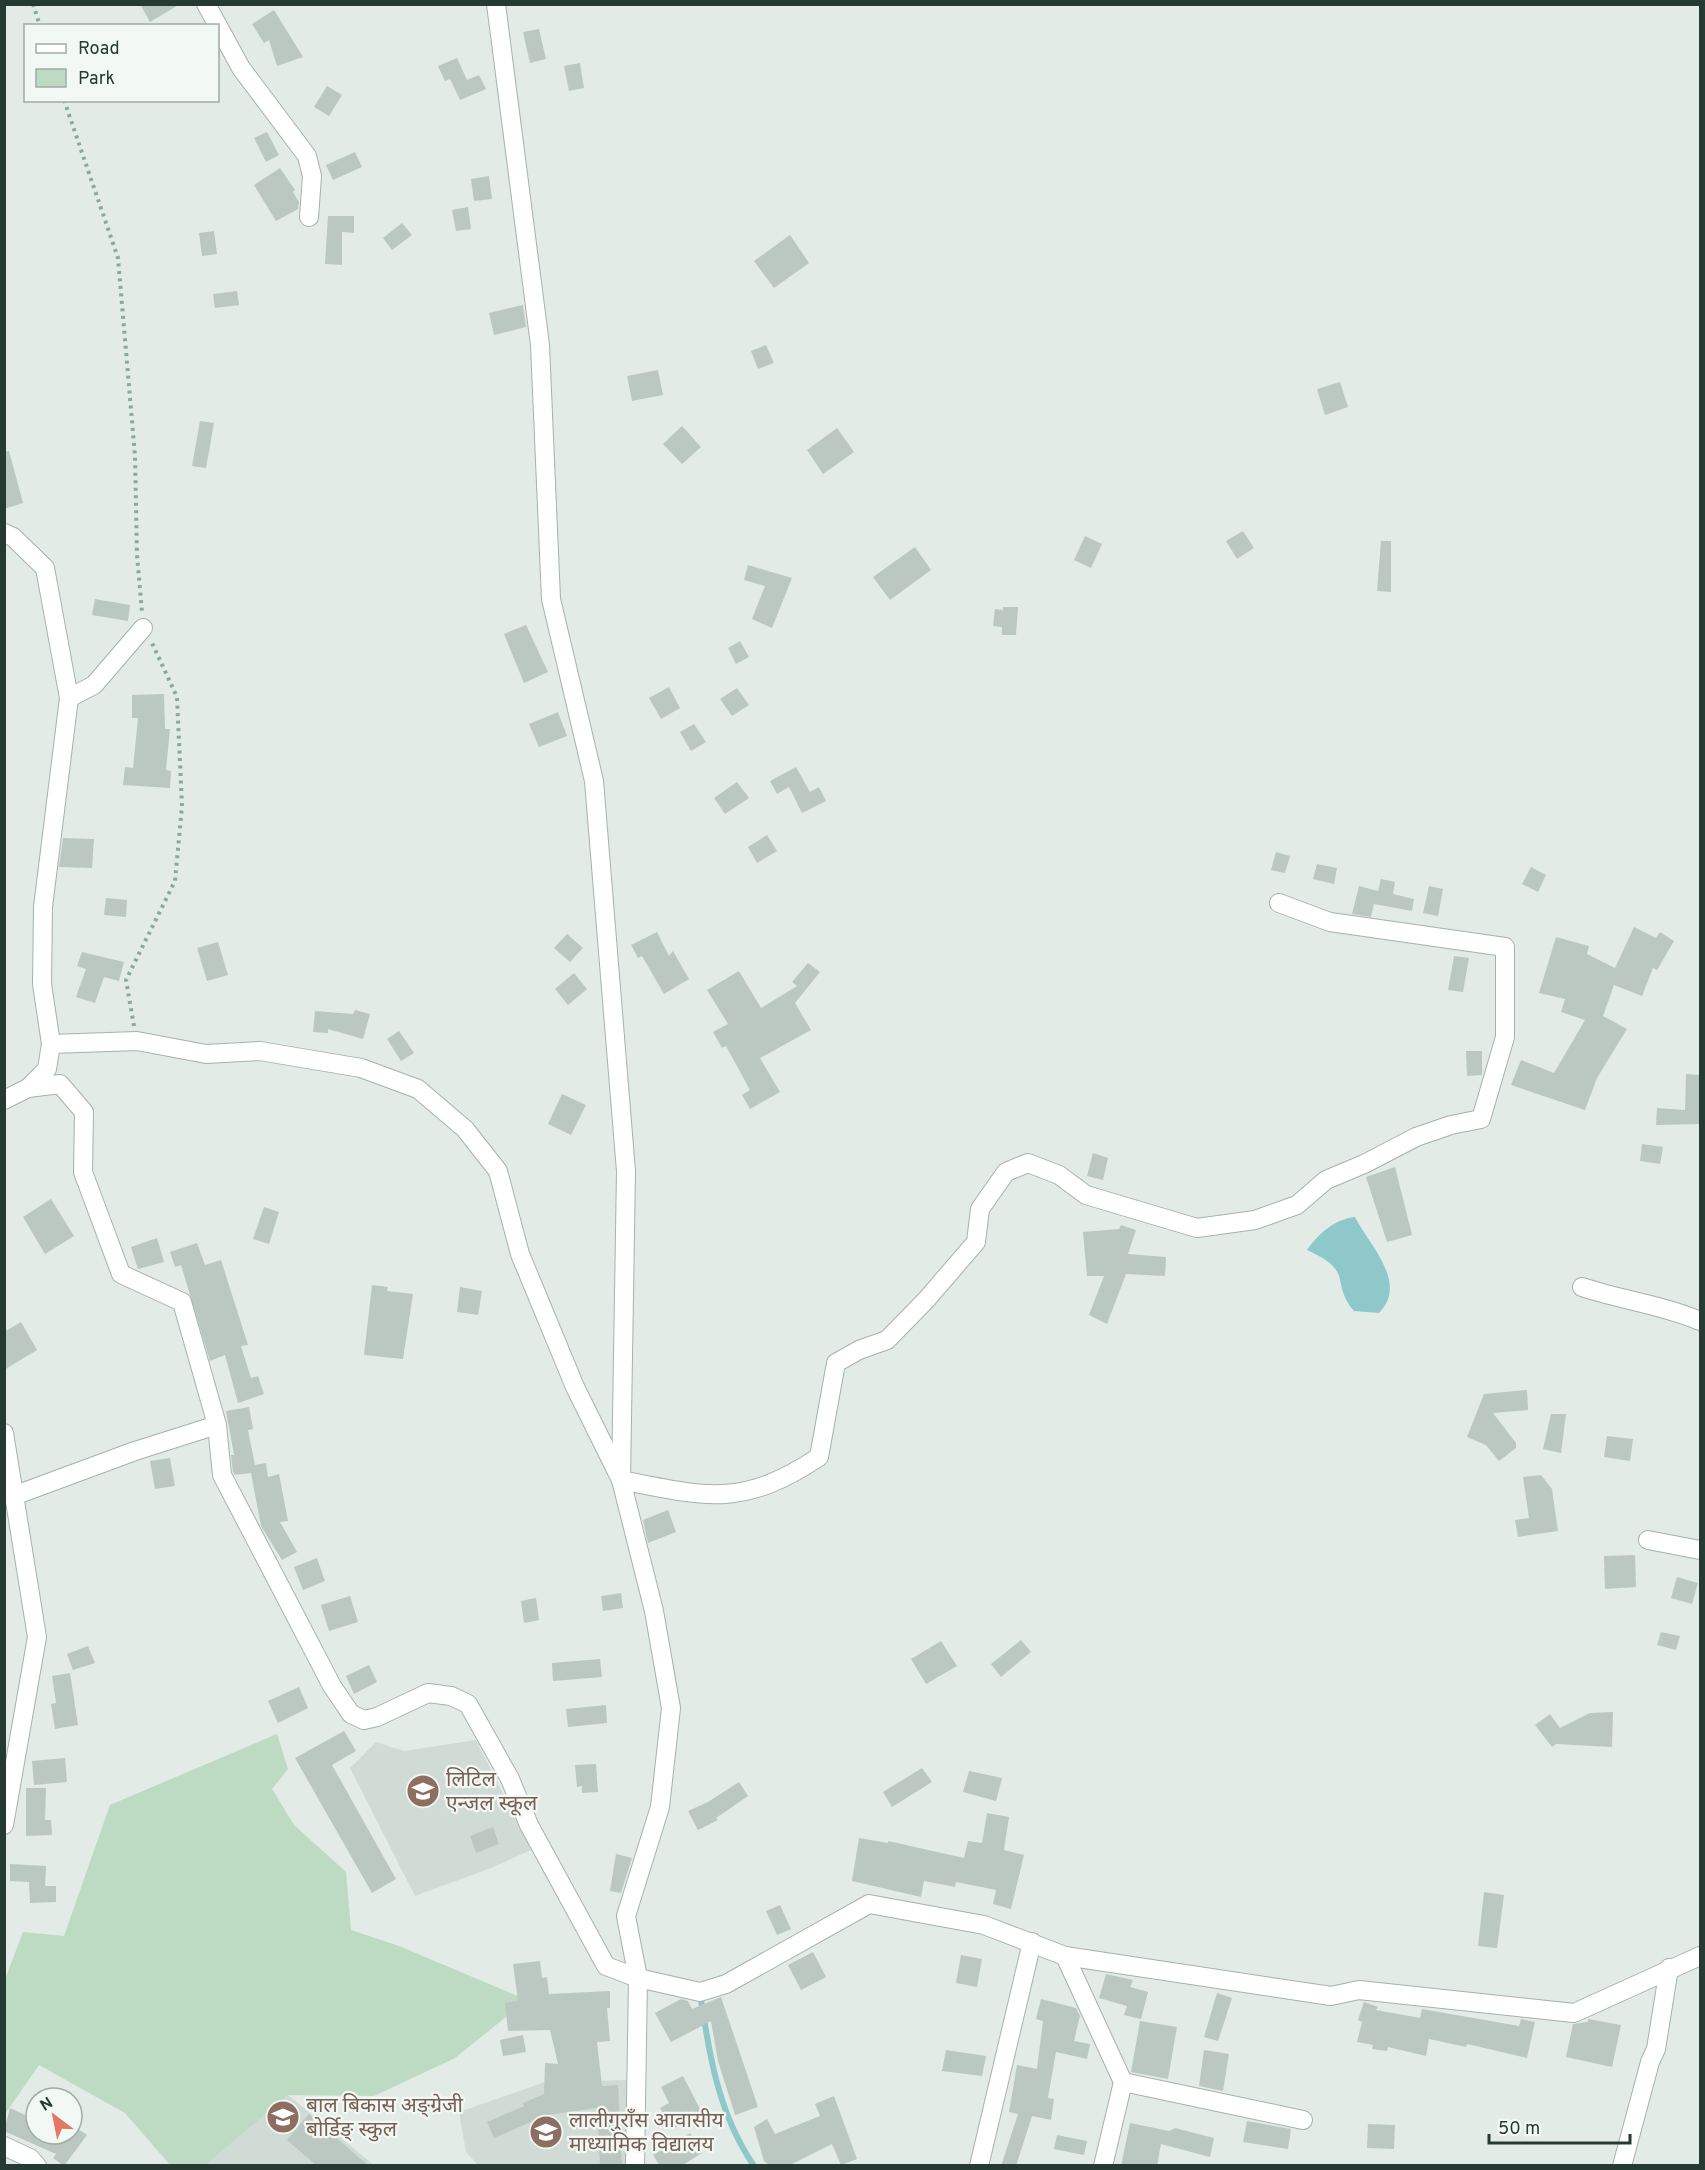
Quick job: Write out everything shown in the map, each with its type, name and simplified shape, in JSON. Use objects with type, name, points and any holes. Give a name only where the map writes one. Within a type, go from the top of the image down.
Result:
[{"type":"street","points":[[206,4],[217,24]]},
{"type":"street","points":[[496,6],[540,345],[551,599],[595,793],[626,1171],[621,1480]]},
{"type":"street","points":[[219,28],[241,68],[307,156],[312,176],[309,217]]},
{"type":"street","points":[[4,533],[13,537],[45,568],[69,698],[43,907],[42,984],[51,1044],[47,1069],[28,1088],[4,1100]]},
{"type":"street","points":[[69,698],[94,684],[143,628]]},
{"type":"street","points":[[621,1480],[697,1495],[745,1493],[787,1479],[819,1457],[836,1364],[859,1350],[887,1340],[927,1299],[976,1242],[980,1209],[1006,1172],[1028,1163],[1059,1175],[1086,1195],[1197,1228],[1255,1220],[1297,1205],[1326,1180],[1364,1164],[1416,1137],[1451,1125],[1481,1119],[1505,1037],[1505,947],[1330,922],[1279,903]]},
{"type":"street","points":[[51,1044],[137,1041],[206,1054],[260,1051],[360,1068],[418,1089],[465,1129],[498,1171],[520,1254],[575,1387],[621,1480],[654,1611],[671,1708],[660,1807],[626,1916],[638,1978],[634,2166]]},
{"type":"street","points":[[28,1088],[60,1084],[84,1112],[83,1172],[121,1274],[182,1302],[217,1425],[222,1475],[332,1686],[351,1714],[364,1720],[377,1717],[428,1693],[451,1696],[468,1704],[510,1779],[529,1825],[606,1966],[638,1978],[700,1992],[709,1990],[726,1984],[869,1904],[984,1925],[1065,1956],[1331,1996],[1359,1990],[1574,2013],[1701,1956]]},
{"type":"street","points":[[1582,1287],[1621,1300],[1682,1313],[1701,1321]]},
{"type":"street","points":[[16,1495],[135,1451],[217,1425]]},
{"type":"street","points":[[4,1826],[37,1637],[16,1495],[5,1440]]},
{"type":"street","points":[[1648,1540],[1701,1550]]},
{"type":"street","points":[[979,2166],[1032,1942]]},
{"type":"street","points":[[1065,1956],[1124,2082],[1103,2166]]},
{"type":"street","points":[[1622,2166],[1650,2062],[1656,2049],[1670,1968]]},
{"type":"street","points":[[1124,2082],[1303,2120]]},
{"type":"street","points":[[4,2146],[30,2158],[37,2166]]},
{"type":"path","points":[[33,4],[39,24]]},
{"type":"path","points":[[65,102],[118,258],[135,456],[137,555],[143,628],[177,697],[182,806],[175,881],[126,980],[137,1041]]},
{"type":"shaded area","points":[[476,1740],[531,1850],[491,1868],[415,1896],[350,1768],[376,1742],[404,1751]]},
{"type":"shaded area","name":"लालीगुराँस आवासीय माध्यामिक विद्यालय","points":[[629,2080],[630,2165],[478,2165],[466,2152],[459,2112],[545,2082]]},
{"type":"shaded area","name":"बाल बिकास अङ्ग्रेजी बोर्डिङ् स्कुल","points":[[288,2095],[374,2165],[196,2166]]},
{"type":"green space","points":[[277,1734],[288,1769],[272,1789],[294,1825],[346,1872],[351,1930],[399,1946],[527,2000],[455,2058],[374,2096],[288,2095],[205,2165],[171,2166],[125,2113],[84,2090],[84,2086],[77,2086],[39,2065],[5,2114],[4,1982],[23,1932],[64,1936],[110,1805]]},
{"type":"water","points":[[1355,1217],[1384,1264],[1388,1277],[1390,1289],[1387,1301],[1379,1313],[1354,1311],[1343,1292],[1337,1271],[1322,1258],[1307,1250],[1328,1228]]},
{"type":"building","points":[[140,4],[180,4],[150,22]]},
{"type":"building","points":[[274,10],[303,57],[277,66],[269,40],[264,43],[252,24]]},
{"type":"building","points":[[539,29],[546,59],[530,63],[523,32]]},
{"type":"building","points":[[457,58],[467,80],[479,75],[486,89],[460,100],[450,79],[445,81],[438,66]]},
{"type":"building","points":[[580,63],[584,88],[569,91],[564,66]]},
{"type":"building","points":[[327,86],[342,95],[329,116],[314,107]]},
{"type":"building","points":[[267,132],[279,155],[266,162],[254,138]]},
{"type":"building","points":[[355,152],[362,167],[333,180],[326,165]]},
{"type":"building","points":[[280,168],[295,190],[293,192],[299,202],[298,209],[276,221],[254,185]]},
{"type":"building","points":[[489,176],[492,199],[474,201],[471,179]]},
{"type":"building","points":[[468,207],[471,229],[456,231],[452,210]]},
{"type":"building","points":[[328,216],[354,216],[354,233],[342,232],[342,265],[325,264]]},
{"type":"building","points":[[402,223],[412,235],[392,250],[383,238]]},
{"type":"building","points":[[214,231],[217,254],[202,256],[199,233]]},
{"type":"building","points":[[790,235],[809,263],[774,288],[754,261]]},
{"type":"building","points":[[237,291],[239,305],[215,308],[213,294]]},
{"type":"building","points":[[523,305],[526,327],[494,335],[489,313]]},
{"type":"building","points":[[766,345],[774,363],[758,369],[751,351]]},
{"type":"building","points":[[658,370],[663,395],[632,401],[627,376]]},
{"type":"building","points":[[1340,382],[1348,407],[1325,415],[1317,389]]},
{"type":"building","points":[[200,421],[214,423],[206,468],[192,466]]},
{"type":"building","points":[[682,426],[701,447],[682,464],[663,444]]},
{"type":"building","points":[[837,428],[854,452],[823,474],[807,450]]},
{"type":"building","points":[[9,451],[23,503],[4,509],[4,452]]},
{"type":"building","points":[[1243,531],[1254,548],[1237,559],[1226,541]]},
{"type":"building","points":[[1085,536],[1102,544],[1091,568],[1074,560]]},
{"type":"building","points":[[1381,541],[1391,541],[1391,592],[1377,591]]},
{"type":"building","points":[[915,547],[931,570],[890,600],[873,577]]},
{"type":"building","points":[[748,565],[792,578],[772,628],[752,619],[765,586],[744,580]]},
{"type":"building","points":[[95,599],[130,605],[128,621],[92,615]]},
{"type":"building","points":[[1003,607],[1018,607],[1016,635],[1002,635],[1002,627],[993,626],[995,609],[1003,610]]},
{"type":"building","points":[[526,625],[548,672],[524,683],[504,634]]},
{"type":"building","points":[[740,641],[749,657],[736,664],[728,648]]},
{"type":"building","points":[[669,687],[680,708],[661,719],[649,698]]},
{"type":"building","points":[[737,688],[749,705],[732,716],[720,699]]},
{"type":"building","points":[[164,694],[165,729],[170,729],[166,770],[171,771],[170,788],[123,785],[125,767],[133,768],[138,718],[132,718],[132,695]]},
{"type":"building","points":[[558,712],[567,736],[539,747],[529,724]]},
{"type":"building","points":[[694,724],[706,742],[691,751],[680,732]]},
{"type":"building","points":[[796,767],[810,792],[819,787],[826,801],[802,813],[789,787],[777,794],[770,781]]},
{"type":"building","points":[[737,782],[749,798],[725,814],[714,798]]},
{"type":"building","points":[[767,835],[777,851],[757,863],[748,847]]},
{"type":"building","points":[[63,838],[94,839],[92,868],[59,867]]},
{"type":"building","points":[[1276,852],[1290,856],[1285,873],[1271,870]]},
{"type":"building","points":[[1317,864],[1337,868],[1334,884],[1313,879]]},
{"type":"building","points":[[1531,867],[1546,875],[1538,892],[1522,884]]},
{"type":"building","points":[[1381,879],[1395,882],[1393,894],[1414,899],[1412,911],[1374,904],[1371,917],[1352,914],[1359,886],[1378,891]]},
{"type":"building","points":[[1429,886],[1443,889],[1438,916],[1423,913]]},
{"type":"building","points":[[106,898],[127,900],[126,917],[104,915]]},
{"type":"building","points":[[1634,927],[1656,938],[1660,932],[1674,941],[1657,970],[1653,968],[1642,996],[1614,985],[1603,1016],[1627,1029],[1597,1078],[1585,1110],[1511,1085],[1521,1060],[1554,1073],[1585,1020],[1561,1012],[1565,999],[1539,993],[1556,937],[1589,946],[1587,954],[1615,968]]},
{"type":"building","points":[[657,932],[669,956],[673,951],[689,979],[664,994],[642,956],[638,958],[631,945]]},
{"type":"building","points":[[567,934],[583,948],[570,962],[554,948]]},
{"type":"building","points":[[218,942],[228,975],[207,981],[197,948]]},
{"type":"building","points":[[82,952],[124,962],[119,981],[104,977],[95,1003],[76,997],[86,969],[77,966]]},
{"type":"building","points":[[1454,956],[1469,958],[1463,992],[1448,990]]},
{"type":"building","points":[[808,963],[820,972],[795,1003],[811,1030],[760,1058],[780,1092],[750,1109],[742,1095],[750,1090],[726,1046],[722,1048],[713,1032],[728,1024],[707,990],[739,971],[761,1008],[797,986],[792,982]]},
{"type":"building","points":[[574,973],[587,989],[568,1005],[555,989]]},
{"type":"building","points":[[355,1010],[370,1014],[363,1039],[328,1029],[328,1033],[313,1032],[315,1011],[353,1014]]},
{"type":"building","points":[[399,1031],[414,1053],[401,1061],[387,1039]]},
{"type":"building","points":[[1466,1051],[1482,1051],[1482,1075],[1467,1076]]},
{"type":"building","points":[[1686,1074],[1701,1075],[1701,1124],[1656,1125],[1657,1108],[1685,1110]]},
{"type":"building","points":[[562,1094],[586,1105],[571,1135],[548,1124]]},
{"type":"building","points":[[1642,1144],[1663,1147],[1660,1164],[1640,1161]]},
{"type":"building","points":[[1093,1153],[1108,1158],[1103,1180],[1087,1176]]},
{"type":"building","points":[[1395,1167],[1412,1235],[1387,1242],[1366,1177]]},
{"type":"building","points":[[51,1199],[74,1236],[45,1254],[23,1217]]},
{"type":"building","points":[[264,1207],[279,1212],[269,1244],[253,1239]]},
{"type":"building","points":[[1121,1225],[1136,1230],[1128,1254],[1166,1257],[1165,1276],[1126,1274],[1107,1324],[1089,1315],[1104,1276],[1087,1276],[1083,1232],[1119,1229]]},
{"type":"building","points":[[157,1238],[164,1262],[138,1269],[131,1247]]},
{"type":"building","points":[[197,1243],[205,1265],[221,1260],[248,1345],[241,1346],[251,1378],[258,1376],[264,1394],[238,1403],[225,1355],[210,1361],[181,1265],[175,1267],[170,1252]]},
{"type":"building","points":[[372,1285],[388,1287],[387,1291],[413,1294],[403,1359],[364,1355]]},
{"type":"building","points":[[460,1287],[482,1291],[478,1315],[457,1312]]},
{"type":"building","points":[[21,1322],[37,1350],[4,1370],[4,1332]]},
{"type":"building","points":[[1527,1390],[1528,1410],[1493,1413],[1516,1443],[1516,1448],[1499,1461],[1486,1445],[1467,1437],[1484,1394]]},
{"type":"building","points":[[249,1407],[253,1429],[248,1430],[255,1465],[266,1463],[268,1477],[279,1474],[288,1521],[280,1522],[297,1552],[282,1560],[261,1526],[251,1473],[235,1475],[233,1472],[231,1455],[234,1455],[226,1411]]},
{"type":"building","points":[[1551,1414],[1566,1414],[1561,1453],[1543,1449]]},
{"type":"building","points":[[1607,1436],[1633,1439],[1630,1461],[1604,1457]]},
{"type":"building","points":[[170,1458],[175,1486],[155,1489],[150,1461]]},
{"type":"building","points":[[1541,1475],[1552,1489],[1558,1531],[1518,1537],[1515,1520],[1529,1518],[1523,1477]]},
{"type":"building","points":[[668,1510],[676,1532],[648,1543],[643,1520]]},
{"type":"building","points":[[1635,1555],[1636,1587],[1605,1589],[1604,1556]]},
{"type":"building","points":[[317,1558],[325,1581],[303,1590],[294,1567]]},
{"type":"building","points":[[1677,1577],[1698,1583],[1692,1604],[1671,1598]]},
{"type":"building","points":[[621,1593],[623,1608],[603,1611],[601,1596]]},
{"type":"building","points":[[350,1596],[358,1622],[329,1631],[321,1605]]},
{"type":"building","points":[[536,1598],[539,1620],[524,1623],[521,1601]]},
{"type":"building","points":[[1661,1632],[1680,1636],[1676,1650],[1657,1645]]},
{"type":"building","points":[[1021,1640],[1031,1652],[1001,1677],[991,1664]]},
{"type":"building","points":[[941,1641],[957,1666],[926,1684],[911,1659]]},
{"type":"building","points":[[88,1646],[95,1663],[73,1670],[67,1654]]},
{"type":"building","points":[[600,1659],[602,1677],[553,1681],[552,1663]]},
{"type":"building","points":[[369,1665],[377,1682],[354,1694],[346,1676]]},
{"type":"building","points":[[70,1673],[78,1725],[55,1729],[51,1704],[56,1703],[52,1676]]},
{"type":"building","points":[[299,1687],[308,1708],[278,1723],[268,1701]]},
{"type":"building","points":[[606,1705],[607,1723],[568,1727],[566,1709]]},
{"type":"building","points":[[1613,1712],[1612,1747],[1556,1744],[1552,1747],[1535,1725],[1550,1714],[1560,1728],[1590,1713]]},
{"type":"building","points":[[344,1731],[356,1751],[332,1765],[396,1879],[372,1893],[295,1758]]},
{"type":"building","points":[[65,1758],[67,1782],[34,1785],[32,1761]]},
{"type":"building","points":[[596,1764],[598,1792],[582,1793],[582,1786],[577,1787],[575,1765]]},
{"type":"building","points":[[922,1768],[932,1782],[892,1807],[883,1792]]},
{"type":"building","points":[[969,1771],[1002,1778],[996,1801],[963,1792]]},
{"type":"building","points":[[739,1782],[748,1796],[716,1818],[718,1820],[698,1830],[688,1811],[708,1802]]},
{"type":"building","points":[[26,1788],[46,1788],[45,1820],[51,1820],[52,1835],[26,1836]]},
{"type":"building","points":[[987,1813],[1009,1817],[1004,1850],[1024,1855],[1011,1909],[993,1904],[996,1890],[956,1882],[955,1887],[924,1881],[921,1897],[852,1881],[859,1838],[888,1843],[888,1841],[964,1858],[968,1841],[982,1843]]},
{"type":"building","points":[[493,1827],[499,1844],[476,1853],[470,1836]]},
{"type":"building","points":[[616,1854],[632,1858],[621,1893],[610,1891]]},
{"type":"building","points":[[10,1864],[46,1866],[45,1886],[56,1886],[56,1902],[30,1903],[29,1882],[10,1881]]},
{"type":"building","points":[[1484,1892],[1504,1895],[1497,1948],[1478,1946]]},
{"type":"building","points":[[780,1905],[791,1929],[777,1935],[766,1911]]},
{"type":"building","points":[[813,1952],[826,1977],[801,1990],[788,1965]]},
{"type":"building","points":[[961,1955],[982,1959],[977,1987],[956,1983]]},
{"type":"building","points":[[540,1961],[542,1978],[547,1977],[549,1994],[610,1991],[610,2008],[607,2008],[610,2041],[597,2042],[602,2086],[618,2085],[622,2166],[600,2166],[597,2108],[547,2115],[494,2138],[487,2122],[524,2106],[523,2103],[544,2094],[545,2063],[558,2064],[550,2030],[508,2031],[505,2003],[518,2001],[513,1964]]},
{"type":"building","points":[[1106,1974],[1133,1980],[1130,1987],[1148,1992],[1141,2019],[1124,2015],[1127,2006],[1099,1998]]},
{"type":"building","points":[[1217,1993],[1232,1998],[1218,2041],[1204,2037]]},
{"type":"building","points":[[721,1997],[758,2107],[735,2115],[718,2061],[711,2021],[671,2042],[655,2013],[681,1999],[688,2001],[692,2009]]},
{"type":"building","points":[[1041,1999],[1076,2008],[1080,2016],[1074,2041],[1090,2044],[1087,2059],[1056,2052],[1048,2098],[1054,2099],[1051,2120],[1032,2116],[1016,2166],[1001,2166],[1018,2114],[1009,2112],[1017,2065],[1037,2069],[1043,2021],[1036,2019]]},
{"type":"building","points":[[1364,2002],[1378,2007],[1376,2010],[1420,2018],[1422,2009],[1519,2026],[1521,2019],[1535,2022],[1527,2058],[1467,2044],[1466,2047],[1429,2039],[1426,2056],[1388,2047],[1387,2051],[1372,2049],[1373,2045],[1357,2042],[1362,2022],[1358,2020]]},
{"type":"building","points":[[1588,2019],[1621,2025],[1612,2067],[1566,2057],[1573,2024],[1588,2022]]},
{"type":"building","points":[[1140,2021],[1177,2027],[1168,2079],[1131,2072]]},
{"type":"building","points":[[523,2035],[526,2052],[503,2056],[500,2040]]},
{"type":"building","points":[[946,2050],[986,2056],[982,2076],[942,2071]]},
{"type":"building","points":[[1204,2050],[1229,2054],[1223,2091],[1199,2086]]},
{"type":"building","points":[[683,2076],[701,2111],[673,2129],[660,2108],[669,2103],[661,2087]]},
{"type":"building","points":[[834,2096],[857,2159],[841,2165],[832,2144],[788,2166],[770,2166],[764,2161],[754,2127],[767,2119],[775,2134],[820,2116],[815,2104]]},
{"type":"building","points":[[10,2108],[24,2114],[24,2140],[4,2131]]},
{"type":"building","points":[[309,2114],[369,2166],[317,2166],[287,2140]]},
{"type":"building","points":[[1247,2121],[1291,2129],[1288,2149],[1243,2142]]},
{"type":"building","points":[[1130,2123],[1169,2131],[1175,2128],[1214,2138],[1210,2157],[1161,2144],[1157,2166],[1121,2166]]},
{"type":"building","points":[[1368,2124],[1395,2125],[1394,2149],[1367,2148]]},
{"type":"building","points":[[690,2133],[702,2153],[681,2166],[660,2166],[653,2155]]},
{"type":"building","points":[[1057,2135],[1087,2141],[1084,2155],[1054,2149]]},
{"type":"building","points":[[38,2146],[79,2146],[64,2166],[53,2158],[56,2154]]},
{"type":"waterway","points":[[700,1993],[707,2038],[723,2104],[754,2166]]},
{"type":"place","name":"लिटिल एन्जल स्कूल","points":[[423,1791]]},
{"type":"place","name":"बाल बिकास अङ्ग्रेजी बोर्डिङ् स्कुल","points":[[283,2117]]},
{"type":"place","name":"लालीगुराँस आवासीय माध्यामिक विद्यालय","points":[[546,2132]]}]
